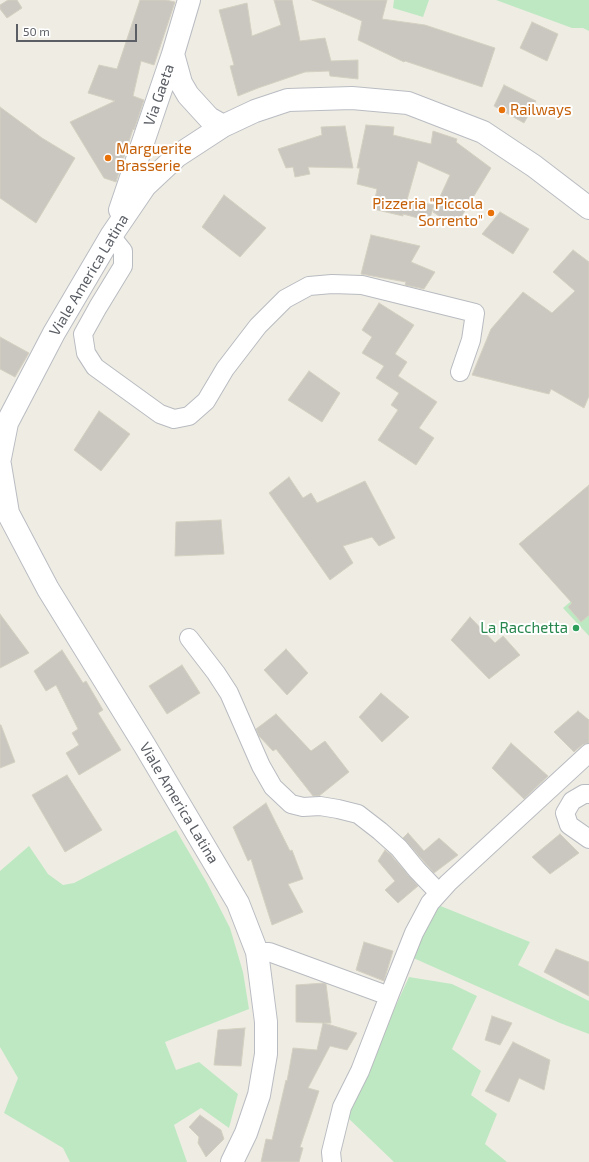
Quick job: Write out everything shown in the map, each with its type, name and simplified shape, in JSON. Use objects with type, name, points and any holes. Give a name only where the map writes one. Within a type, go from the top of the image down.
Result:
[{"type":"main road","name":"Via Gaeta","points":[[111,236],[173,54],[189,0]]},
{"type":"main road","points":[[173,54],[181,83],[188,94],[209,118],[223,126]]},
{"type":"main road","name":"Viale America Latina","points":[[0,458],[7,423],[54,333],[111,236],[145,186],[177,156],[223,126],[255,111],[288,100],[352,98],[408,103],[483,132],[534,166],[589,208]]},
{"type":"main road","points":[[150,123],[151,139],[156,146],[168,154],[177,156]]},
{"type":"main road","name":"Viale America Latina","points":[[1,476],[8,513],[48,589],[145,746],[238,903],[257,952],[266,1022],[266,1054],[259,1095],[246,1133],[232,1162]]},
{"type":"street","points":[[111,236],[124,251],[122,266],[83,334],[86,353],[95,367],[160,414],[174,419],[189,416],[206,401],[225,369],[258,326],[285,299],[309,286],[332,284],[362,285],[476,313],[471,340],[460,372]]},
{"type":"street","points":[[189,638],[216,673],[229,693],[261,766],[273,787],[291,804],[303,807],[320,806],[358,814],[399,848],[439,893]]},
{"type":"street","points":[[332,1162],[331,1152],[342,1107],[360,1071],[414,933],[430,903],[448,883],[589,753]]},
{"type":"street","points":[[589,794],[584,794],[572,801],[565,813],[569,825],[589,839]]},
{"type":"street","points":[[257,952],[269,952],[390,996]]},
{"type":"green space","points":[[394,0],[429,0],[423,17],[393,8]]},
{"type":"green space","points":[[496,0],[589,0],[589,31],[583,28],[572,28]]},
{"type":"green space","points":[[589,586],[589,636],[563,608]]},
{"type":"green space","points":[[176,830],[207,883],[230,928],[243,972],[249,1009],[165,1042],[176,1070],[199,1062],[238,1094],[229,1128],[201,1108],[174,1125],[187,1162],[70,1162],[63,1148],[4,1113],[18,1078],[0,1047],[0,871],[29,846],[48,874],[63,885],[74,883]]},
{"type":"green space","points":[[438,905],[530,942],[518,965],[589,1001],[589,1034],[560,1023],[411,957]]},
{"type":"green space","points":[[409,977],[452,984],[477,996],[452,1049],[481,1071],[471,1095],[497,1114],[485,1144],[507,1162],[394,1162],[346,1116]]},
{"type":"building","points":[[8,0],[17,0],[22,8],[7,18],[0,9],[0,5]]},
{"type":"building","points":[[140,0],[166,0],[175,2],[154,65],[141,61],[133,96],[144,100],[116,182],[104,178],[70,122],[115,101],[88,93],[99,65],[117,69]]},
{"type":"building","points":[[274,0],[292,0],[300,41],[325,38],[331,61],[358,60],[358,79],[330,76],[329,71],[305,72],[238,96],[230,66],[234,65],[219,10],[247,3],[252,36],[281,25]]},
{"type":"building","points":[[312,0],[387,0],[382,19],[425,25],[495,48],[482,87],[405,61],[404,62],[358,40],[362,21]]},
{"type":"building","points":[[532,22],[558,34],[547,61],[520,48]]},
{"type":"building","points":[[504,85],[536,101],[524,123],[494,106]]},
{"type":"building","points":[[0,107],[42,138],[75,158],[36,223],[0,198]]},
{"type":"building","points":[[366,125],[394,127],[393,135],[431,144],[433,131],[457,139],[456,142],[491,168],[455,227],[433,212],[450,175],[418,161],[407,200],[434,205],[429,221],[403,214],[403,216],[373,209],[377,189],[357,184],[360,168],[357,168]]},
{"type":"building","points":[[345,126],[353,168],[308,167],[310,174],[295,177],[293,167],[286,168],[278,149],[322,135],[321,127]]},
{"type":"building","points":[[224,195],[266,228],[240,257],[202,227]]},
{"type":"building","points":[[500,212],[529,229],[513,254],[482,234]]},
{"type":"building","points":[[371,235],[420,246],[411,262],[435,272],[424,289],[405,285],[406,282],[361,274]]},
{"type":"building","points":[[573,250],[589,262],[589,396],[584,408],[551,389],[549,394],[472,375],[491,329],[523,292],[552,313],[575,291],[553,272]]},
{"type":"building","points":[[379,303],[414,325],[395,354],[407,362],[398,376],[437,402],[419,428],[434,438],[416,465],[378,440],[398,410],[391,405],[399,393],[376,378],[384,366],[362,353],[372,337],[362,330]]},
{"type":"building","points":[[0,337],[29,353],[15,377],[0,369]]},
{"type":"building","points":[[309,371],[340,393],[322,422],[288,400]]},
{"type":"building","points":[[99,411],[130,434],[101,471],[74,450]]},
{"type":"building","points":[[289,477],[303,498],[311,493],[317,503],[365,481],[395,538],[379,546],[372,537],[343,546],[353,563],[330,580],[269,493]]},
{"type":"building","points":[[589,485],[589,615],[581,622],[568,607],[572,603],[519,544]]},
{"type":"building","points":[[221,520],[224,554],[175,556],[176,522]]},
{"type":"building","points":[[0,614],[29,653],[0,668]]},
{"type":"building","points":[[470,617],[495,643],[503,636],[520,655],[489,679],[451,640]]},
{"type":"building","points":[[286,649],[308,673],[287,695],[264,670]]},
{"type":"building","points":[[62,650],[83,683],[86,681],[103,710],[98,713],[121,750],[79,775],[66,753],[79,745],[72,733],[78,729],[56,685],[46,691],[34,671]]},
{"type":"building","points":[[182,665],[200,693],[167,714],[149,686]]},
{"type":"building","points":[[381,693],[409,717],[382,742],[359,717]]},
{"type":"building","points":[[578,711],[589,720],[589,743],[582,745],[574,752],[554,732]]},
{"type":"building","points":[[276,714],[311,751],[325,741],[349,772],[319,796],[313,796],[276,749],[273,751],[259,736],[256,729]]},
{"type":"building","points":[[0,725],[15,762],[0,768]]},
{"type":"building","points":[[511,743],[548,776],[524,799],[492,768]]},
{"type":"building","points":[[67,775],[102,830],[65,852],[32,795]]},
{"type":"building","points":[[266,803],[290,851],[292,850],[303,879],[288,884],[303,912],[272,925],[251,859],[248,861],[233,827]]},
{"type":"building","points":[[408,833],[424,851],[439,838],[458,855],[434,873],[403,838]]},
{"type":"building","points":[[560,834],[579,853],[550,874],[532,857]]},
{"type":"building","points":[[385,850],[418,886],[398,903],[385,890],[395,881],[378,861]]},
{"type":"building","points":[[364,942],[393,951],[384,981],[356,970]]},
{"type":"building","points":[[556,949],[589,962],[589,996],[544,972]]},
{"type":"building","points":[[326,984],[331,1023],[324,1023],[357,1033],[347,1050],[330,1046],[308,1088],[319,1091],[300,1147],[303,1148],[299,1162],[261,1162],[266,1139],[272,1140],[286,1080],[287,1081],[293,1048],[317,1050],[323,1023],[296,1022],[296,985]]},
{"type":"building","points":[[492,1016],[512,1023],[500,1045],[485,1040]]},
{"type":"building","points":[[245,1028],[241,1066],[214,1065],[218,1030]]},
{"type":"building","points":[[513,1042],[550,1060],[544,1090],[519,1078],[509,1102],[485,1091]]},
{"type":"building","points":[[200,1115],[221,1130],[224,1139],[206,1157],[198,1143],[199,1137],[189,1127]]},
{"type":"place","name":"Railways","points":[[502,110]]},
{"type":"place","name":"Marguerite Brasserie","points":[[108,158]]},
{"type":"place","name":"Pizzeria \"Piccola Sorrento\"","points":[[491,213]]},
{"type":"place","name":"La Racchetta","points":[[576,628]]}]
